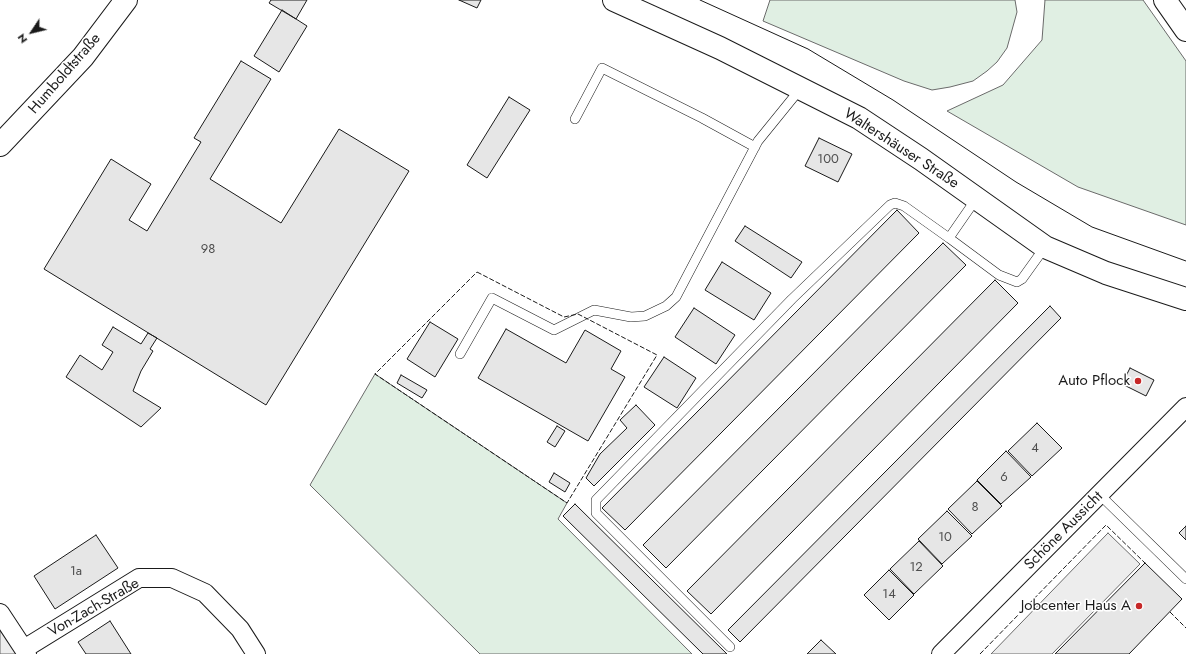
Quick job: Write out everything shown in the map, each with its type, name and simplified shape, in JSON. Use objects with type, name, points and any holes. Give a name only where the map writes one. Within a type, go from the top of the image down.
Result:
[{"type":"main road","name":"Humboldtstraße","points":[[0,145],[83,56],[126,0]]},
{"type":"main road","name":"Waltershäuser Straße","points":[[614,0],[720,48],[859,118],[921,159],[1045,247],[1106,273],[1186,298]]},
{"type":"main road","points":[[1165,0],[1186,30]]},
{"type":"street","name":"Schöne Aussicht","points":[[942,654],[1186,407]]},
{"type":"street","name":"Von-Zach-Straße","points":[[26,652],[139,578],[172,578],[205,593],[240,629],[256,654]]},
{"type":"street","points":[[0,613],[26,652]]},
{"type":"lane","points":[[575,119],[602,68],[702,118],[755,147]]},
{"type":"lane","points":[[460,354],[492,298],[554,330],[594,310],[631,317],[645,316],[666,306],[676,297],[755,147],[801,88]]},
{"type":"lane","points":[[949,238],[976,199]]},
{"type":"lane","points":[[730,647],[596,513],[596,500],[792,299],[890,205],[895,203],[904,206],[999,275],[1017,282],[1025,275],[1045,247]]},
{"type":"lane","points":[[1100,495],[1186,579]]},
{"type":"green space","points":[[770,0],[1015,0],[1017,12],[1007,48],[997,62],[973,81],[932,90],[904,81],[763,21]]},
{"type":"green space","points":[[1045,0],[1143,0],[1186,61],[1186,225],[1078,187],[947,111],[1003,85],[1042,40]]},
{"type":"green space","points":[[375,374],[567,503],[558,519],[692,654],[480,654],[310,485]]},
{"type":"shaded area","points":[[1108,533],[1140,564],[1052,654],[991,654]]},
{"type":"shaded area","points":[[0,619],[27,654],[0,654]]},
{"type":"building","points":[[271,0],[307,0],[296,19],[269,3]]},
{"type":"building","points":[[459,0],[481,0],[477,8]]},
{"type":"building","points":[[282,10],[307,26],[279,72],[254,56]]},
{"type":"building","points":[[241,61],[271,79],[210,179],[281,223],[339,129],[409,171],[266,405],[44,269],[111,159],[151,184],[129,220],[147,231],[201,142],[194,138]]},
{"type":"building","points":[[509,97],[530,110],[487,178],[467,165]]},
{"type":"building","points":[[819,138],[852,154],[838,182],[805,166]]},
{"type":"building","points":[[897,210],[919,233],[625,530],[602,508]]},
{"type":"building","points":[[745,226],[802,262],[791,278],[735,241]]},
{"type":"building","points":[[943,243],[966,265],[666,568],[643,545]]},
{"type":"building","points":[[722,262],[771,293],[754,320],[705,290]]},
{"type":"building","points":[[995,280],[1018,303],[711,614],[687,591]]},
{"type":"building","points":[[1050,306],[1061,318],[740,642],[728,630]]},
{"type":"building","points":[[694,308],[735,335],[716,364],[675,337]]},
{"type":"building","points":[[430,322],[458,339],[435,377],[407,359]]},
{"type":"building","points":[[113,327],[141,344],[148,333],[157,338],[150,349],[153,351],[141,371],[133,391],[161,408],[141,427],[66,377],[80,355],[102,370],[113,352],[102,345]]},
{"type":"building","points":[[506,329],[566,363],[585,330],[621,351],[611,369],[625,377],[588,441],[478,378]]},
{"type":"building","points":[[664,357],[696,378],[677,408],[644,387]]},
{"type":"building","points":[[1130,368],[1154,380],[1146,396],[1122,384]]},
{"type":"building","points":[[401,375],[427,390],[422,398],[397,383]]},
{"type":"building","points":[[636,405],[655,425],[594,486],[586,478],[600,454],[627,428],[620,420]]},
{"type":"building","points":[[1037,423],[1062,448],[1032,476],[1008,451]]},
{"type":"building","points":[[557,426],[565,431],[555,447],[547,442]]},
{"type":"building","points":[[1006,451],[1031,477],[1001,504],[977,480]]},
{"type":"building","points":[[554,473],[570,483],[565,492],[549,482]]},
{"type":"building","points":[[977,481],[1002,506],[972,534],[948,509]]},
{"type":"building","points":[[575,504],[727,654],[703,654],[563,516]]},
{"type":"building","points":[[947,511],[972,536],[942,564],[918,539]]},
{"type":"building","points":[[1186,526],[1186,540],[1179,533]]},
{"type":"building","points":[[96,535],[118,568],[55,609],[34,576]]},
{"type":"building","points":[[919,541],[943,566],[914,594],[890,569]]},
{"type":"building","name":"Jobcenter Haus A","points":[[1145,563],[1182,599],[1129,654],[1055,654]]},
{"type":"building","points":[[889,570],[914,595],[889,620],[864,595]]},
{"type":"building","points":[[110,621],[131,654],[86,654],[78,642]]},
{"type":"building","points":[[821,640],[836,654],[807,654]]},
{"type":"tram line","points":[[700,0],[808,49],[893,100],[1016,182],[1092,227],[1186,261]]},
{"type":"fence","points":[[477,272],[564,317],[578,314],[657,355],[567,503],[375,374],[477,272]]},
{"type":"fence","points":[[980,654],[1106,525],[1145,563]]},
{"type":"fence","points":[[1170,612],[1186,628]]},
{"type":"place","name":"Auto Pflock","points":[[1138,381]]},
{"type":"place","name":"Jobcenter Haus A","points":[[1139,606]]}]
